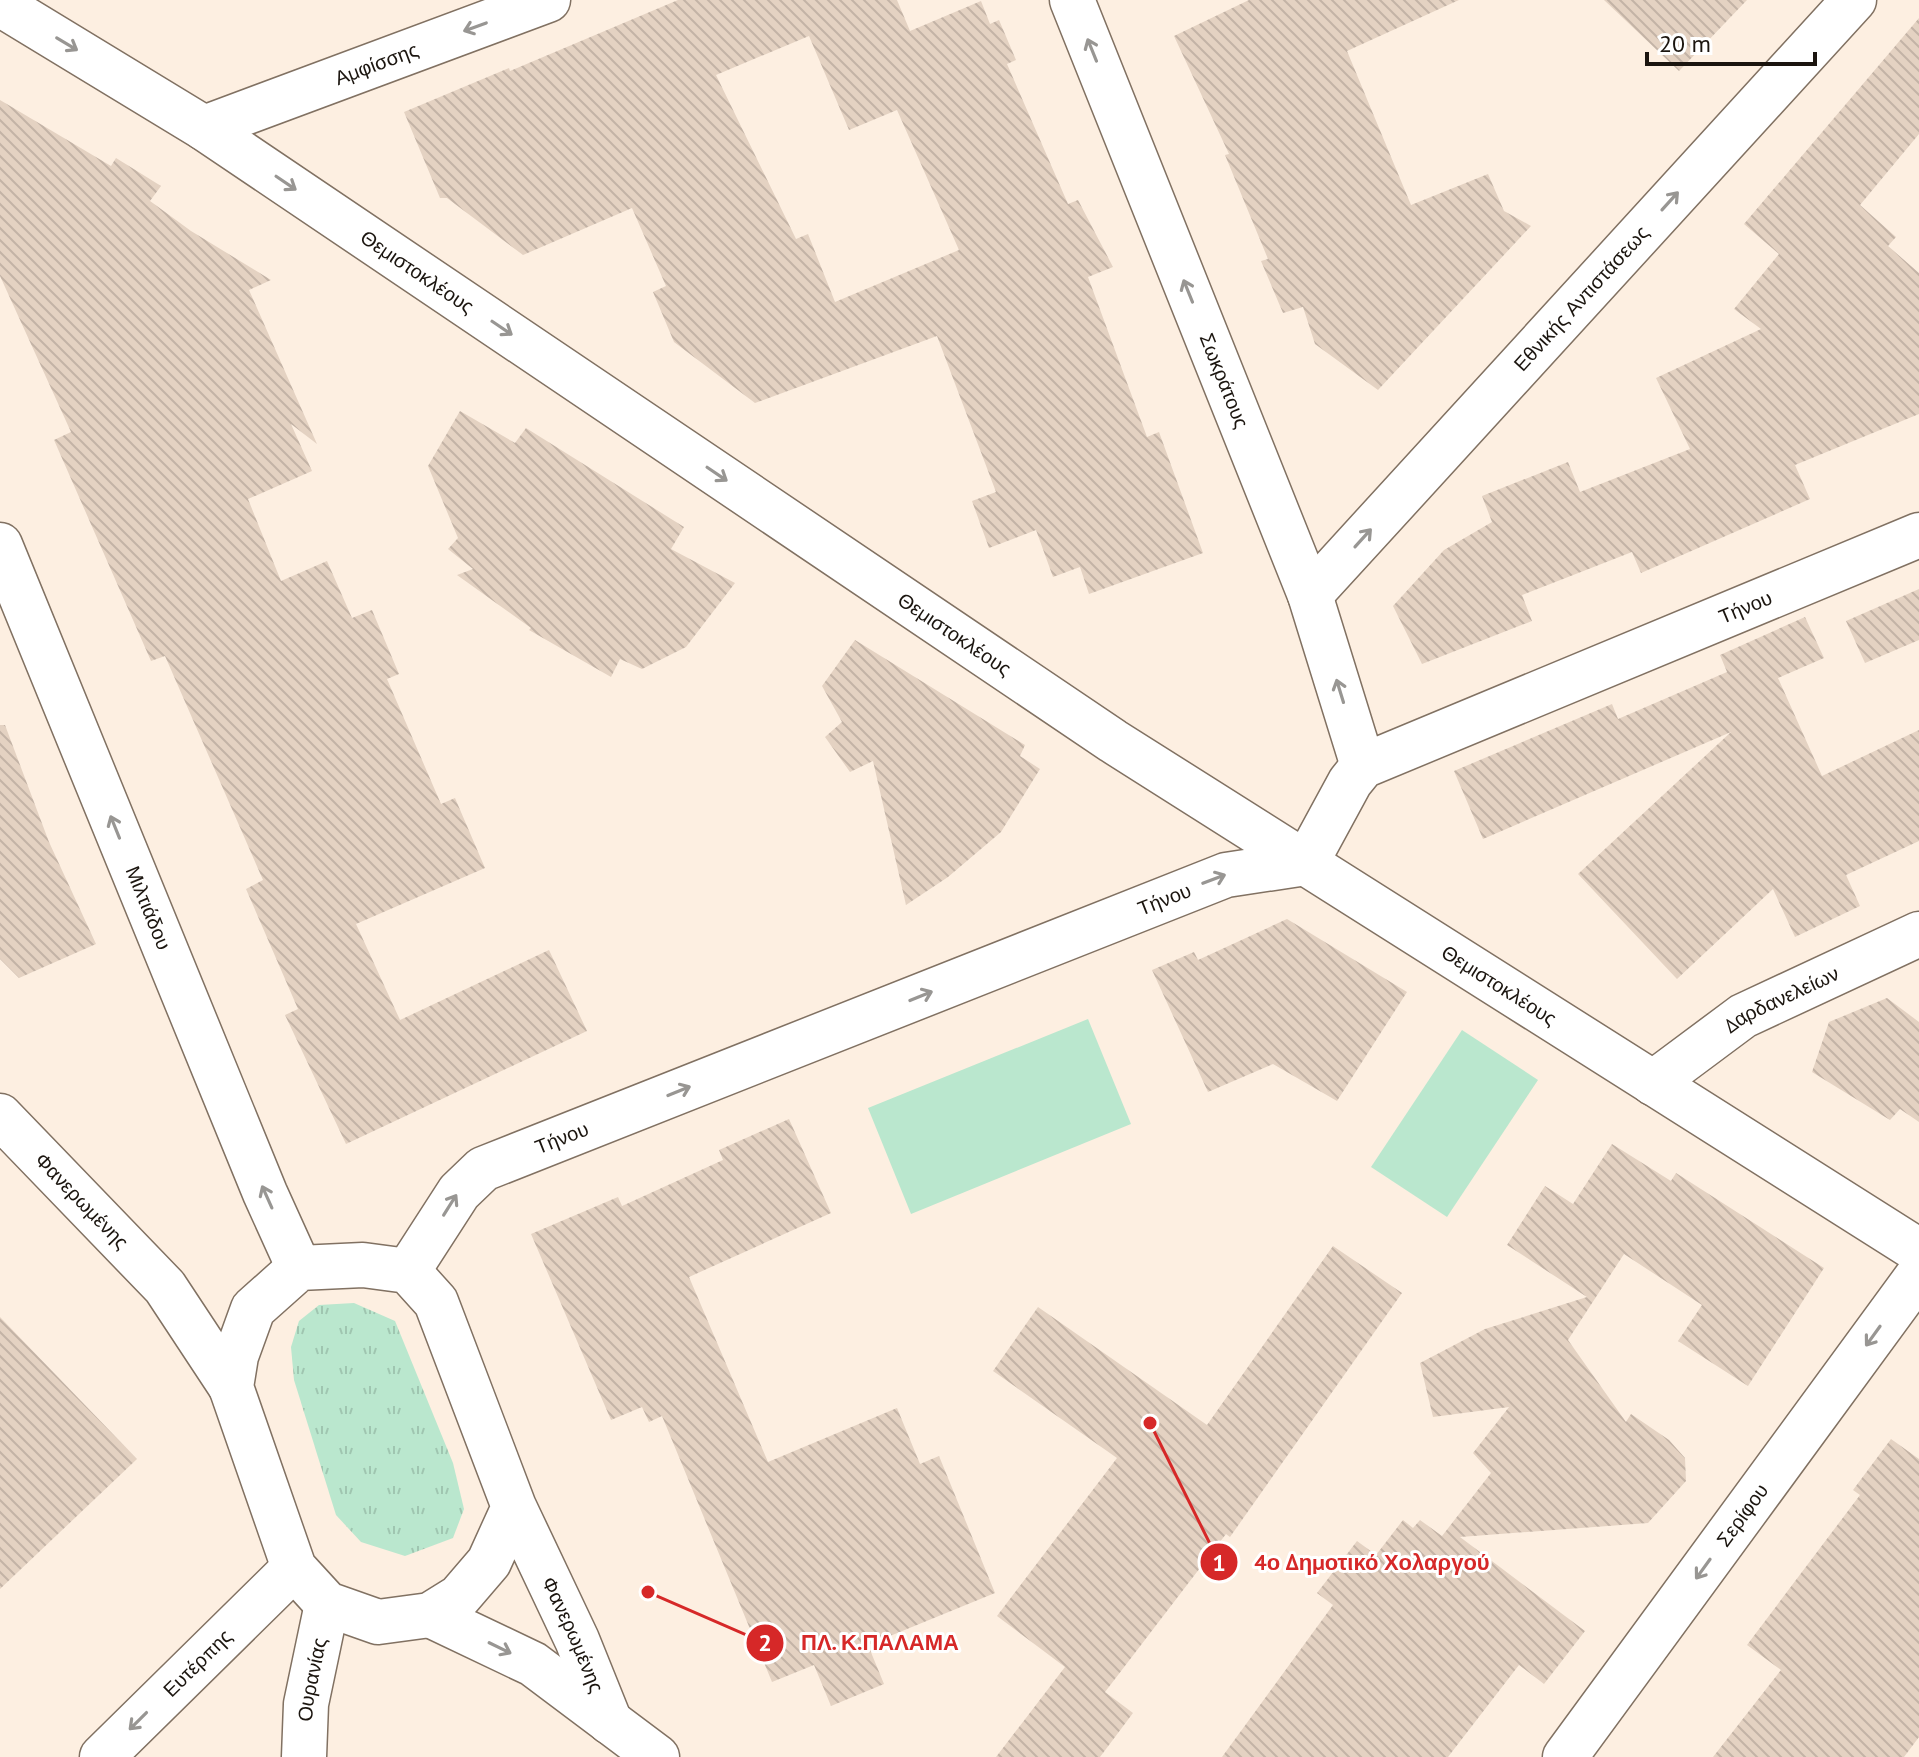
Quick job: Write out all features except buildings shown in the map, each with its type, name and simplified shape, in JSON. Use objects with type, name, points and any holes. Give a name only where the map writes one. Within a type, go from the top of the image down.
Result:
[{"type":"street","name":"Αμφίσσης","points":[[204,128],[548,0]]},
{"type":"street","name":"Σωκράτους","points":[[1072,0],[1310,595],[1363,766]]},
{"type":"street","name":"Εθνικής Αντιστάσεως","points":[[1310,595],[1854,0]]},
{"type":"street","name":"Θεμιστοκλέους","points":[[0,4],[204,128],[1100,732],[1919,1251]]},
{"type":"street","name":"Τήνου","points":[[1363,766],[1919,535]]},
{"type":"street","name":"Μιλτιάδου","points":[[0,545],[265,1193],[299,1268]]},
{"type":"street","points":[[1306,863],[1350,782],[1363,766]]},
{"type":"street","name":"Τήνου","points":[[408,1271],[459,1192],[483,1169],[1226,875],[1306,863]]},
{"type":"street","name":"Δαρδανελείων","points":[[1653,1083],[1743,1016],[1919,934]]},
{"type":"street","name":"Φανερωμένης","points":[[0,1116],[165,1287],[231,1387],[294,1568]]},
{"type":"street","points":[[231,1387],[236,1356],[253,1309],[299,1268],[363,1265],[408,1271]]},
{"type":"street","name":"Φανερωμένης","points":[[408,1271],[436,1302],[514,1507],[577,1640],[610,1722]]},
{"type":"street","name":"Σερίφου","points":[[1565,1757],[1919,1274]]},
{"type":"street","name":"Φανερωμένης","points":[[165,1287],[207,1311],[228,1313],[253,1309]]},
{"type":"street","points":[[294,1568],[327,1604],[378,1622],[430,1615],[459,1597],[489,1562],[514,1507]]},
{"type":"street","name":"Ευτέρπης","points":[[102,1757],[294,1568]]},
{"type":"street","name":"Ουρανίας","points":[[304,1757],[306,1704],[327,1604]]},
{"type":"street","name":"Φανερωμένης","points":[[430,1615],[533,1664],[657,1757]]},
{"type":"green space","points":[[1088,1019],[1131,1124],[911,1214],[868,1108]]},
{"type":"green space","points":[[1462,1030],[1538,1080],[1447,1217],[1371,1167]]},
{"type":"green space","points":[[354,1303],[395,1321],[453,1463],[464,1509],[453,1538],[405,1556],[361,1542],[336,1515],[294,1380],[291,1347],[299,1321],[319,1305]]},
{"type":"place","name":"4ο Δημοτικό Χολαργού","points":[[1150,1423]]},
{"type":"place","name":"ΠΛ. Κ.ΠΑΛΑΜΑ","points":[[648,1592]]}]
